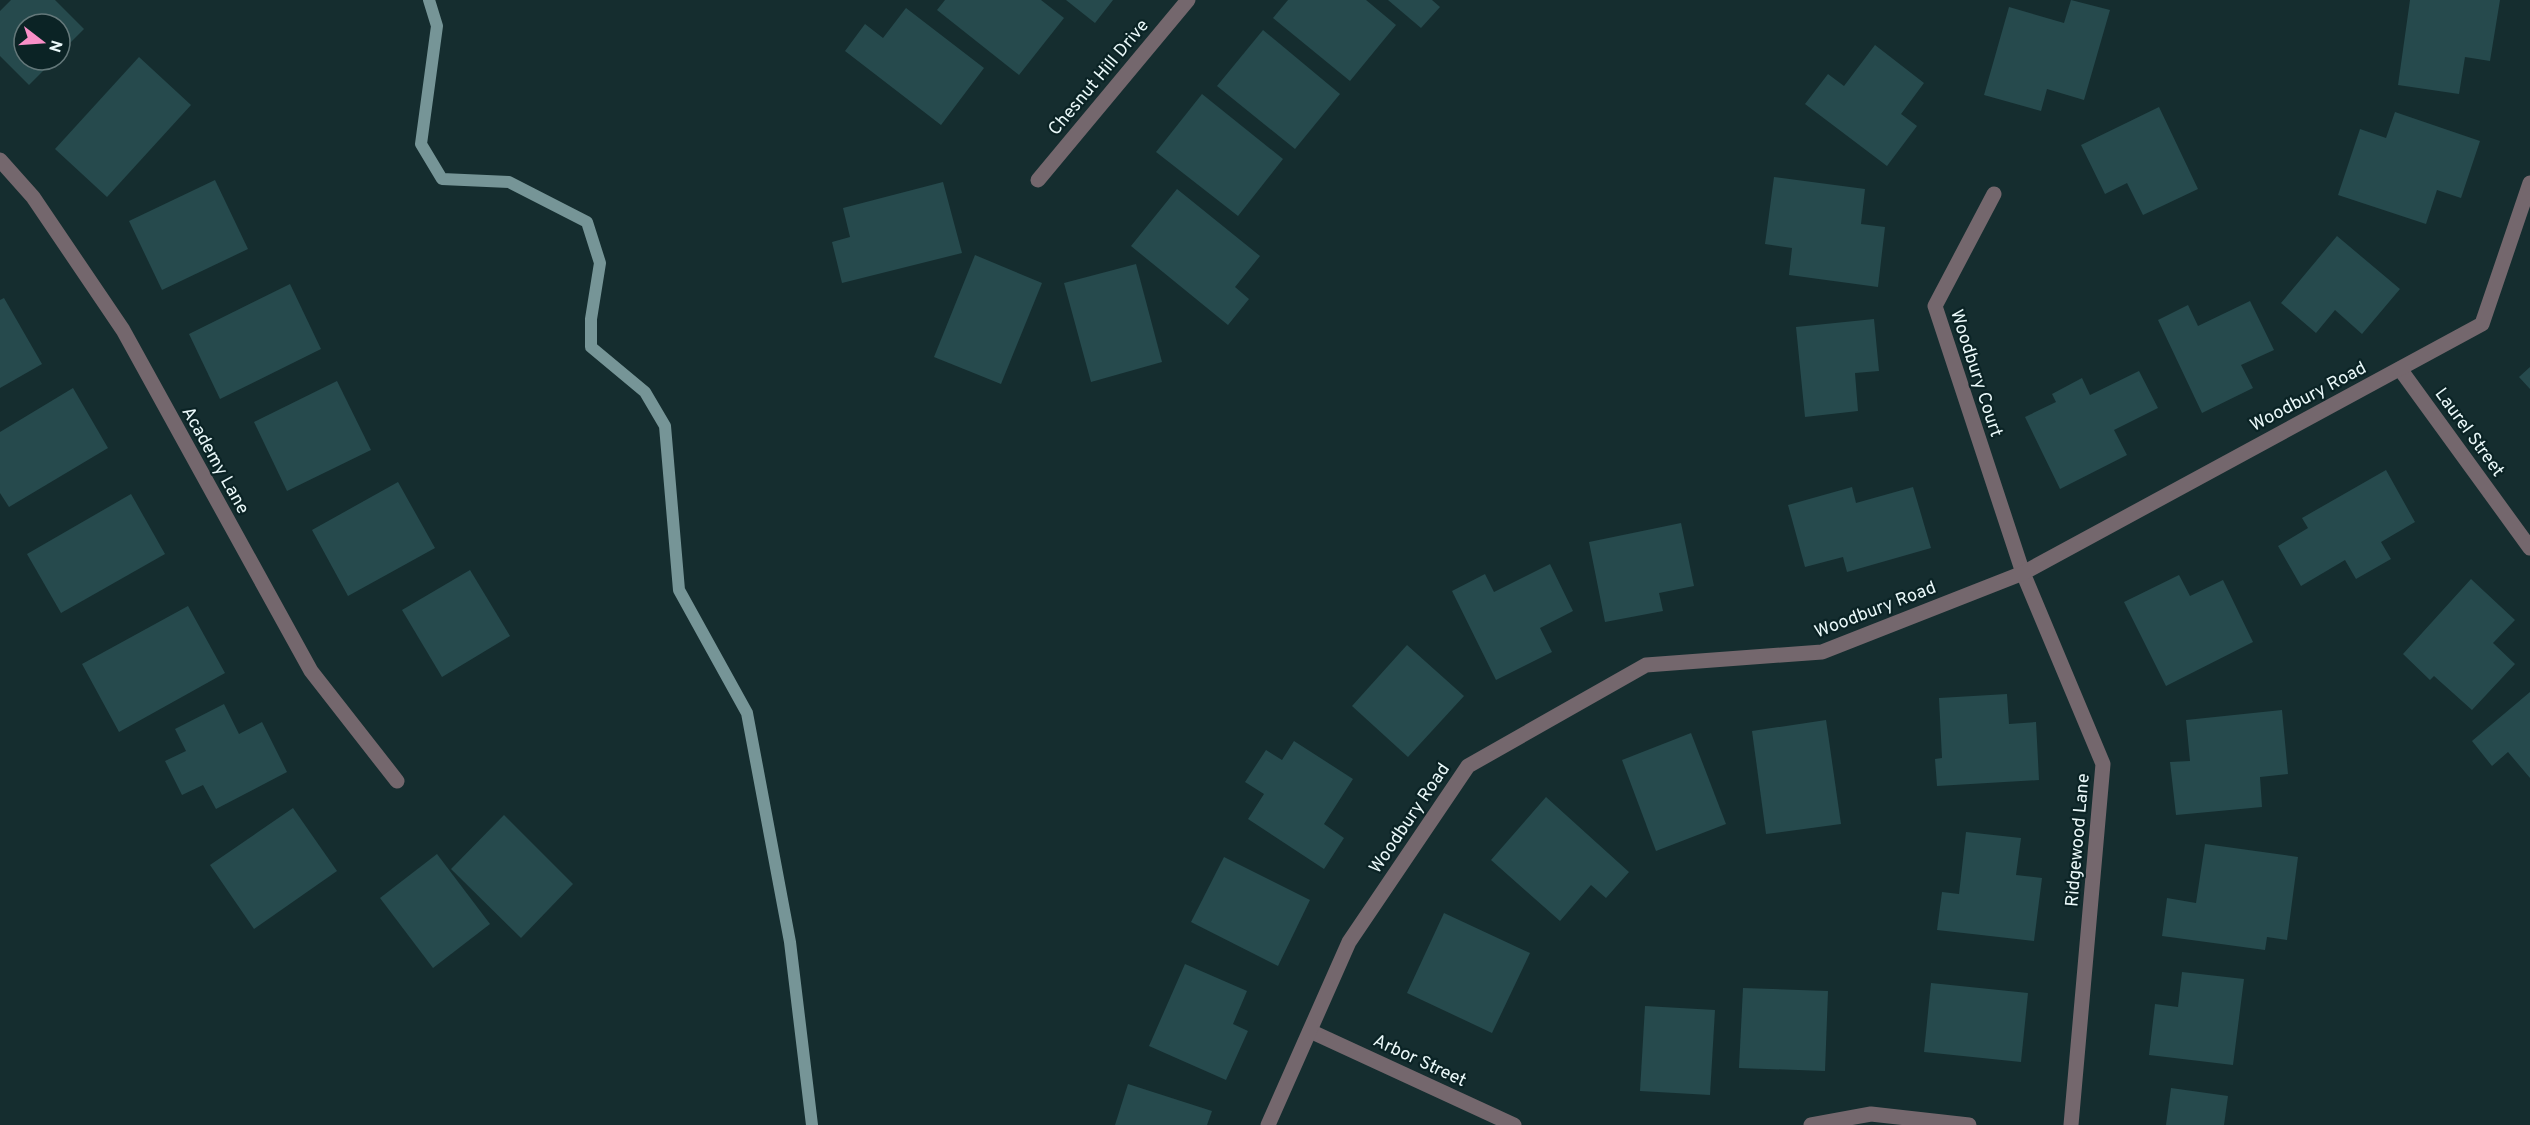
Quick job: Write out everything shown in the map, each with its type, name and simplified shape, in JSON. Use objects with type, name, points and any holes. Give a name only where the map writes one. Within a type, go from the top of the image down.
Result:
[{"type":"street","name":"Chesnut Hill Drive","points":[[1038,180],[1188,0]]},
{"type":"street","name":"Academy Lane","points":[[0,160],[33,197],[123,330],[311,671],[396,781]]},
{"type":"street","name":"Woodbury Road","points":[[1268,1125],[1349,942],[1468,766],[1646,665],[1822,652],[2023,573],[2482,324],[2528,195],[2530,183]]},
{"type":"street","name":"Woodbury Court","points":[[1994,194],[1935,306],[2023,573]]},
{"type":"street","name":"Laurel Street","points":[[2400,369],[2530,548]]},
{"type":"street","name":"Ridgewood Lane","points":[[2023,573],[2103,764],[2071,1125]]},
{"type":"street","name":"Arbor Street","points":[[1310,1031],[1514,1125]]},
{"type":"street","points":[[1811,1125],[1871,1114],[1969,1125]]},
{"type":"building","points":[[11,0],[55,0],[67,12],[12,12],[12,68],[0,56],[0,11]]},
{"type":"building","points":[[945,0],[1041,0],[1064,18],[1019,75],[937,10]]},
{"type":"building","points":[[1066,0],[1113,0],[1095,23]]},
{"type":"building","points":[[1288,0],[1366,0],[1396,25],[1350,81],[1273,18]]},
{"type":"building","points":[[1388,0],[1432,0],[1440,7],[1421,28]]},
{"type":"building","points":[[2071,0],[2110,10],[2084,100],[2047,89],[2041,111],[1984,95],[2009,7],[2064,23]]},
{"type":"building","points":[[2410,0],[2500,0],[2490,61],[2465,57],[2459,94],[2398,85]]},
{"type":"building","points":[[906,8],[984,68],[941,125],[845,51],[865,24],[883,38]]},
{"type":"building","points":[[72,17],[84,29],[72,41]]},
{"type":"building","points":[[1263,30],[1340,94],[1295,149],[1217,86]]},
{"type":"building","points":[[1875,45],[1924,83],[1901,114],[1917,126],[1887,166],[1805,104],[1828,74],[1844,86]]},
{"type":"building","points":[[139,57],[191,105],[107,197],[55,149]]},
{"type":"building","points":[[16,72],[42,72],[29,85]]},
{"type":"building","points":[[1202,94],[1283,159],[1238,216],[1156,152]]},
{"type":"building","points":[[2159,107],[2198,189],[2143,215],[2127,183],[2105,194],[2081,145]]},
{"type":"building","points":[[2395,112],[2480,141],[2461,198],[2437,190],[2426,224],[2338,195],[2360,129],[2386,138]]},
{"type":"building","points":[[1774,177],[1865,189],[1861,224],[1885,227],[1878,287],[1789,275],[1792,248],[1765,244]]},
{"type":"building","points":[[215,180],[248,249],[162,290],[129,221]]},
{"type":"building","points":[[943,182],[962,253],[842,283],[832,242],[850,237],[843,208]]},
{"type":"building","points":[[1177,189],[1260,256],[1235,287],[1249,299],[1228,325],[1131,246]]},
{"type":"building","points":[[2337,236],[2400,289],[2362,334],[2335,310],[2316,333],[2281,303]]},
{"type":"building","points":[[975,255],[1042,283],[1001,384],[934,357]]},
{"type":"building","points":[[1136,264],[1162,362],[1091,382],[1064,283]]},
{"type":"building","points":[[290,284],[321,349],[220,399],[189,334]]},
{"type":"building","points":[[4,298],[42,364],[0,388],[0,300]]},
{"type":"building","points":[[2250,301],[2274,350],[2241,365],[2253,388],[2202,413],[2158,320],[2188,305],[2198,326]]},
{"type":"building","points":[[1874,319],[1879,371],[1855,373],[1858,411],[1805,417],[1796,327]]},
{"type":"building","points":[[2530,367],[2530,389],[2519,377]]},
{"type":"building","points":[[2139,371],[2158,408],[2114,430],[2127,455],[2060,489],[2025,417],[2056,402],[2052,394],[2082,378],[2090,395]]},
{"type":"building","points":[[337,381],[371,450],[287,491],[254,422]]},
{"type":"building","points":[[73,388],[108,448],[9,507],[0,493],[0,432]]},
{"type":"building","points":[[2386,470],[2415,522],[2381,542],[2391,559],[2356,579],[2345,560],[2301,586],[2278,546],[2308,528],[2302,518]]},
{"type":"building","points":[[398,482],[435,548],[348,596],[312,530]]},
{"type":"building","points":[[1852,487],[1856,503],[1913,487],[1931,548],[1847,572],[1843,557],[1805,567],[1788,505]]},
{"type":"building","points":[[131,494],[165,554],[61,613],[27,554]]},
{"type":"building","points":[[1681,523],[1694,586],[1659,593],[1663,611],[1605,622],[1589,542]]},
{"type":"building","points":[[1550,564],[1573,611],[1540,628],[1552,652],[1496,680],[1452,591],[1485,574],[1494,592]]},
{"type":"building","points":[[470,570],[510,636],[442,677],[402,610]]},
{"type":"building","points":[[2179,575],[2190,596],[2223,580],[2253,642],[2166,686],[2124,602]]},
{"type":"building","points":[[2471,579],[2515,620],[2493,643],[2515,664],[2472,710],[2434,676],[2430,680],[2403,654]]},
{"type":"building","points":[[188,606],[225,673],[119,732],[82,664]]},
{"type":"building","points":[[1407,645],[1464,696],[1408,757],[1352,706]]},
{"type":"building","points":[[2530,692],[2530,778],[2508,752],[2492,766],[2472,741]]},
{"type":"building","points":[[2007,694],[2009,724],[2036,722],[2039,780],[1937,786],[1935,759],[1942,758],[1939,698]]},
{"type":"building","points":[[224,704],[239,734],[262,722],[287,772],[216,809],[203,785],[182,795],[165,761],[186,751],[175,729]]},
{"type":"building","points":[[2282,710],[2288,774],[2260,777],[2262,807],[2176,815],[2170,762],[2190,761],[2186,720]]},
{"type":"building","points":[[1826,720],[1841,824],[1766,834],[1752,731]]},
{"type":"building","points":[[1691,733],[1726,824],[1656,851],[1622,760]]},
{"type":"building","points":[[1294,741],[1353,779],[1324,824],[1344,838],[1324,869],[1248,819],[1264,794],[1245,782],[1266,750],[1282,760]]},
{"type":"building","points":[[1546,797],[1629,872],[1606,898],[1591,885],[1560,921],[1491,860]]},
{"type":"building","points":[[293,808],[337,871],[254,929],[210,865]]},
{"type":"building","points":[[504,815],[573,884],[521,938],[451,869]]},
{"type":"building","points":[[1966,832],[2021,838],[2016,875],[2042,878],[2034,941],[1937,930],[1942,892],[1959,894]]},
{"type":"building","points":[[2205,844],[2298,857],[2287,940],[2267,937],[2265,950],[2162,936],[2167,898],[2196,903]]},
{"type":"building","points":[[437,854],[490,924],[433,968],[380,898]]},
{"type":"building","points":[[1224,857],[1310,900],[1278,966],[1191,922]]},
{"type":"building","points":[[1444,913],[1530,953],[1492,1033],[1407,993]]},
{"type":"building","points":[[1185,964],[1247,991],[1233,1024],[1248,1031],[1226,1080],[1149,1046]]},
{"type":"building","points":[[2182,972],[2244,979],[2233,1065],[2149,1055],[2155,1004],[2178,1007]]},
{"type":"building","points":[[1931,983],[2028,993],[2021,1062],[1924,1052]]},
{"type":"building","points":[[1743,988],[1828,991],[1825,1071],[1739,1068]]},
{"type":"building","points":[[1645,1006],[1715,1010],[1710,1095],[1640,1091]]},
{"type":"building","points":[[1128,1084],[1212,1111],[1207,1125],[1115,1125]]},
{"type":"building","points":[[2171,1088],[2228,1096],[2224,1125],[2166,1125]]},
{"type":"waterway","points":[[429,0],[437,26],[421,144],[442,179],[509,182],[587,222],[600,263],[591,319],[591,347],[645,392],[665,426],[679,590],[747,713],[790,942],[812,1125]]}]
